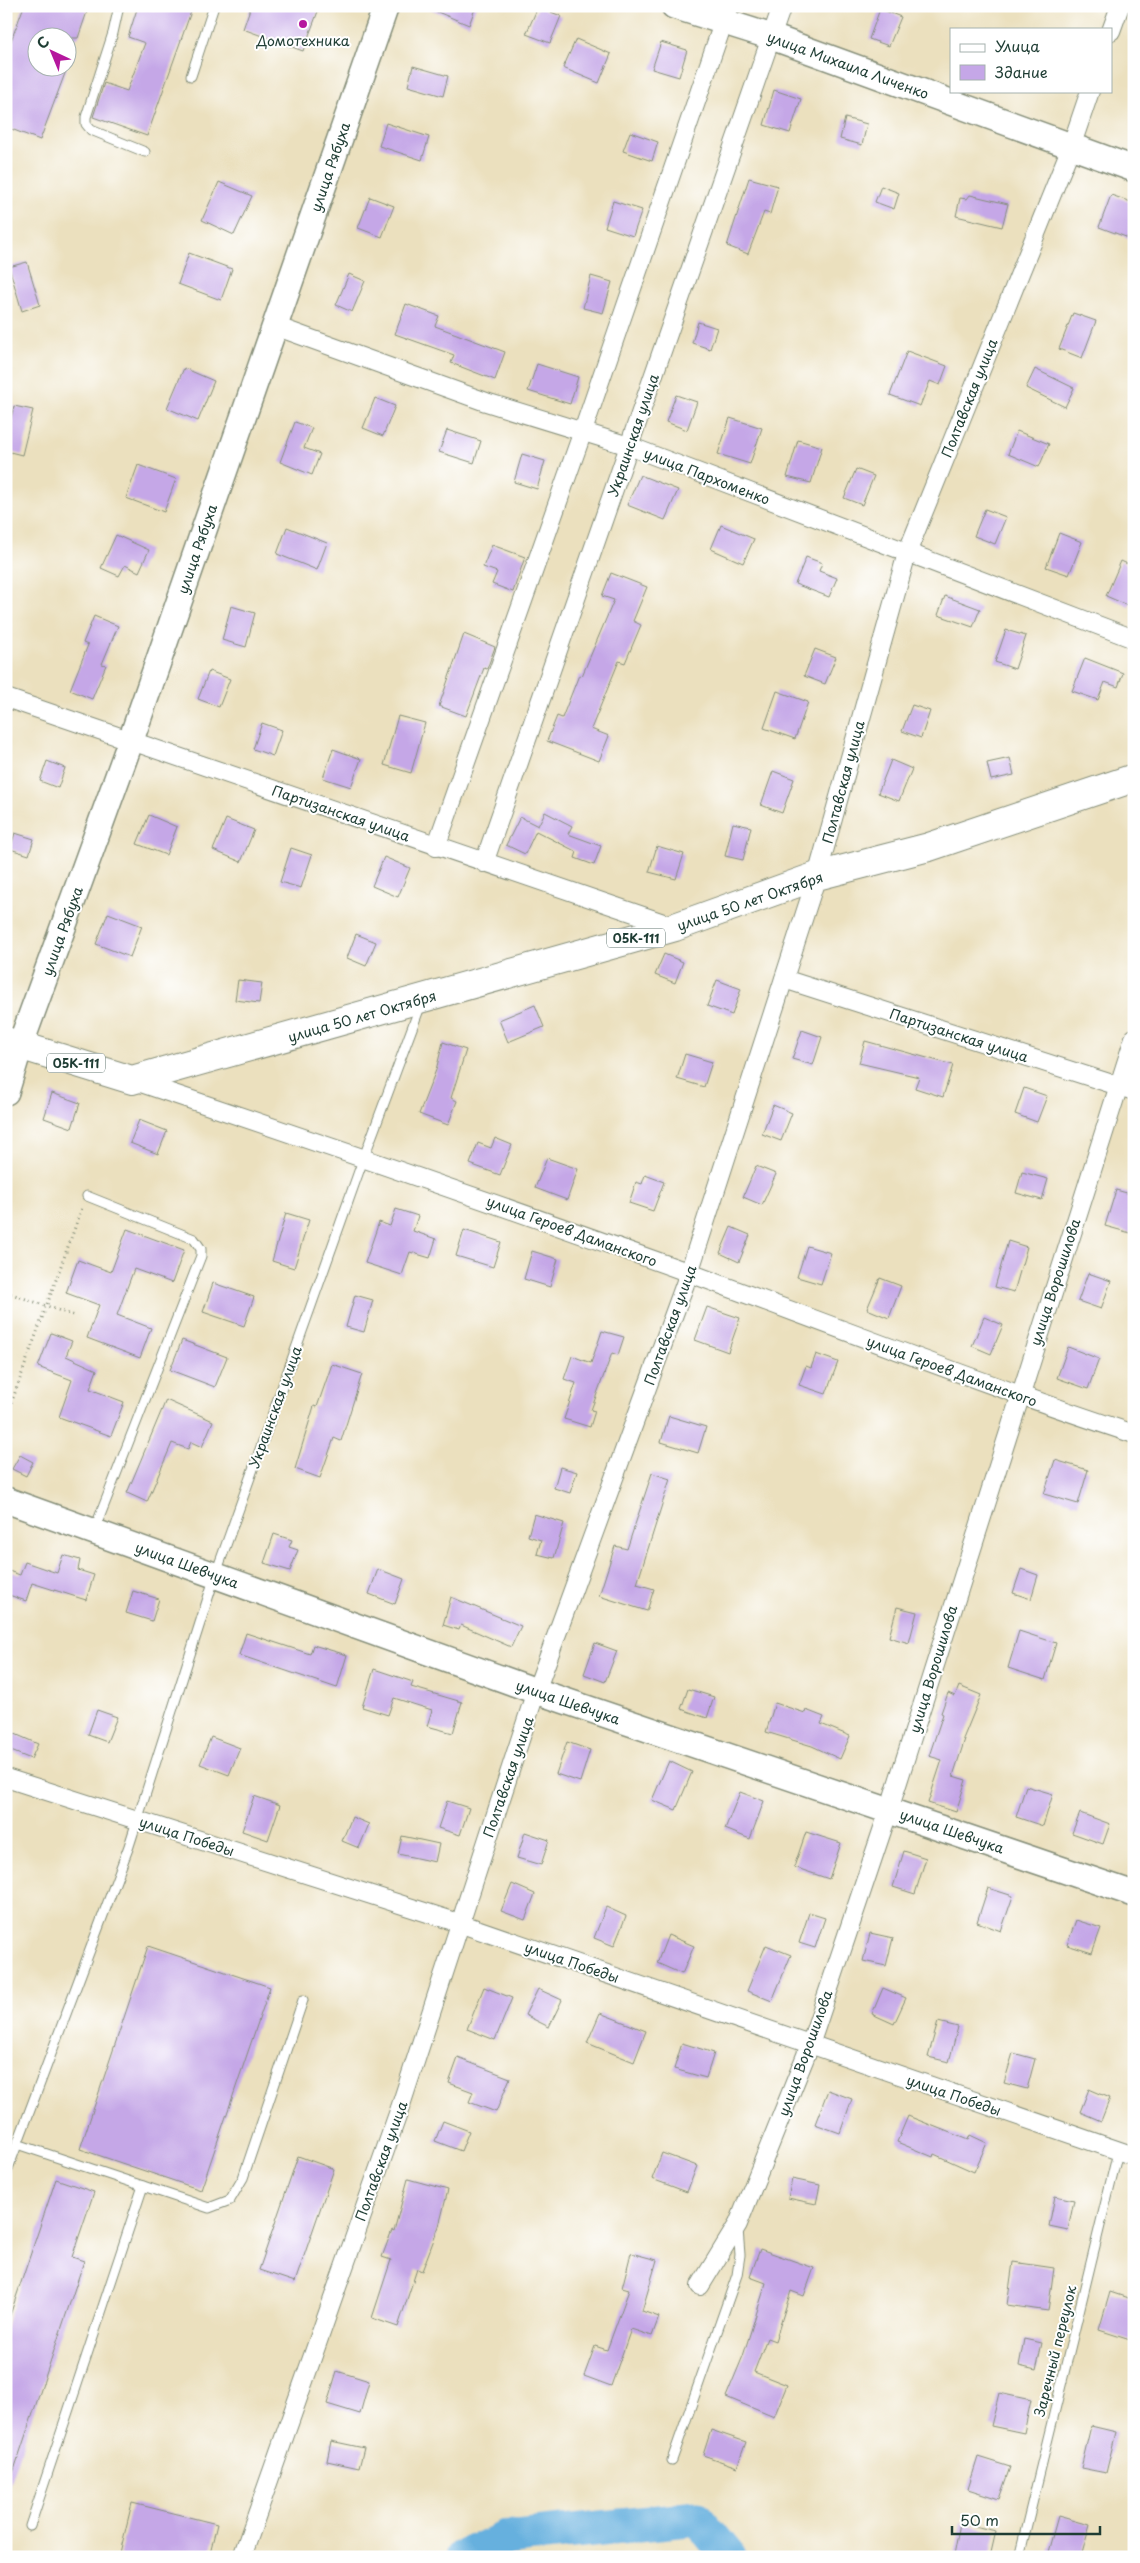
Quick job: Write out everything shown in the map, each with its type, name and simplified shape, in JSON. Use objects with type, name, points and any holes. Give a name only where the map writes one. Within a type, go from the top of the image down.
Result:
[{"type":"main road","name":"улица Рябуха","points":[[6,1092],[13,1044],[131,740],[386,6]]},
{"type":"main road","name":"улица Михаила Личенко","points":[[674,6],[726,15],[772,37],[1134,169]]},
{"type":"main road","name":"улица 50 лет Октября","points":[[132,1080],[675,927],[818,876],[929,848],[1134,778]]},
{"type":"main road","name":"улица Героев Даманского","points":[[13,1044],[132,1080]]},
{"type":"main road","name":"улица Шевчука","points":[[6,1500],[536,1691],[1134,1894]]},
{"type":"street","name":"Украинская улица","points":[[484,863],[782,6]]},
{"type":"street","points":[[1112,28],[1120,6]]},
{"type":"street","points":[[436,847],[583,431],[726,15]]},
{"type":"street","name":"Полтавская улица","points":[[242,2557],[400,2108],[536,1691],[689,1273],[818,876],[907,553],[1071,147],[1090,92]]},
{"type":"street","name":"улица Пархоменко","points":[[275,326],[486,402],[629,446],[1134,639]]},
{"type":"street","name":"Партизанская улица","points":[[6,698],[436,847],[675,927]]},
{"type":"street","name":"Партизанская улица","points":[[784,979],[1126,1089]]},
{"type":"street","name":"улица Ворошилова","points":[[700,2286],[738,2224],[810,2045],[889,1810],[1019,1396],[1126,1089],[1134,1038]]},
{"type":"street","name":"улица Героев Даманского","points":[[132,1080],[364,1157],[689,1273],[1019,1396],[1134,1434]]},
{"type":"street","name":"улица Победы","points":[[6,1778],[459,1923],[1126,2154]]},
{"type":"lane","points":[[118,6],[115,26],[86,117],[86,124],[91,130],[145,152]]},
{"type":"lane","points":[[191,76],[214,6]]},
{"type":"lane","name":"Украинская улица","points":[[6,2174],[129,1846],[215,1576],[364,1157],[423,999]]},
{"type":"lane","points":[[87,1196],[194,1239],[202,1249],[202,1256],[94,1532]]},
{"type":"lane","points":[[17,2144],[209,2208],[230,2200],[243,2178],[303,2000]]},
{"type":"lane","name":"Заречный переулок","points":[[1019,2557],[1126,2154]]},
{"type":"lane","points":[[30,2526],[143,2186]]},
{"type":"lane","points":[[672,2460],[736,2275],[740,2255],[738,2224]]},
{"type":"path","points":[[8,1412],[87,1196]]},
{"type":"path","points":[[6,1292],[74,1316]]},
{"type":"building","points":[[24,6],[89,6],[78,38],[78,28],[28,28],[28,78],[63,78],[40,140],[6,127],[6,54]]},
{"type":"building","points":[[138,6],[158,11],[159,6],[193,6],[147,136],[93,117],[104,83],[127,91],[145,43],[128,37]]},
{"type":"building","points":[[251,6],[320,6],[303,51],[243,29]]},
{"type":"building","points":[[423,6],[476,6],[469,25]]},
{"type":"building","points":[[538,7],[561,16],[550,43],[526,34]]},
{"type":"building","points":[[880,9],[901,17],[889,46],[869,39]]},
{"type":"building","points":[[576,39],[611,54],[599,83],[563,68]]},
{"type":"building","points":[[661,42],[687,50],[679,77],[652,69]]},
{"type":"building","points":[[413,66],[448,76],[443,96],[408,86]]},
{"type":"building","points":[[774,90],[801,99],[790,133],[764,125]]},
{"type":"building","points":[[845,118],[867,124],[862,145],[840,139]]},
{"type":"building","points":[[386,123],[429,137],[422,160],[379,146]]},
{"type":"building","points":[[630,132],[658,142],[652,161],[623,151]]},
{"type":"building","points":[[749,178],[778,186],[770,214],[764,212],[748,254],[727,246]]},
{"type":"building","points":[[219,182],[252,196],[234,235],[202,220]]},
{"type":"building","points":[[881,186],[899,193],[894,209],[875,202]]},
{"type":"building","points":[[970,195],[1008,204],[1002,227],[956,216],[960,198],[967,199]]},
{"type":"building","points":[[1111,195],[1134,203],[1134,240],[1099,227]]},
{"type":"building","points":[[370,197],[394,206],[382,237],[358,228]]},
{"type":"building","points":[[613,201],[642,210],[633,236],[605,227]]},
{"type":"building","points":[[189,253],[232,269],[221,300],[178,284]]},
{"type":"building","points":[[27,262],[40,305],[22,311],[9,267]]},
{"type":"building","points":[[349,274],[365,281],[352,312],[336,305]]},
{"type":"building","points":[[591,276],[612,282],[603,313],[583,308]]},
{"type":"building","points":[[406,304],[439,316],[435,326],[505,352],[495,380],[451,363],[454,355],[395,334]]},
{"type":"building","points":[[1073,313],[1096,321],[1082,358],[1059,349]]},
{"type":"building","points":[[698,322],[717,328],[710,349],[692,343]]},
{"type":"building","points":[[907,351],[947,366],[940,385],[930,381],[920,406],[890,395]]},
{"type":"building","points":[[537,364],[578,377],[570,404],[528,391]]},
{"type":"building","points":[[184,368],[214,381],[198,421],[167,408]]},
{"type":"building","points":[[1035,369],[1074,388],[1065,407],[1026,388]]},
{"type":"building","points":[[676,395],[697,402],[687,430],[666,422]]},
{"type":"building","points":[[375,398],[395,406],[383,436],[363,428]]},
{"type":"building","points":[[14,406],[33,410],[22,455],[6,451],[6,437]]},
{"type":"building","points":[[730,418],[762,428],[750,464],[718,454]]},
{"type":"building","points":[[295,422],[312,428],[304,448],[320,454],[312,475],[280,462]]},
{"type":"building","points":[[447,430],[481,441],[474,463],[439,452]]},
{"type":"building","points":[[1017,431],[1049,444],[1039,467],[1008,454]]},
{"type":"building","points":[[798,440],[822,447],[811,483],[787,477]]},
{"type":"building","points":[[522,454],[545,461],[537,489],[514,482]]},
{"type":"building","points":[[138,465],[176,479],[164,512],[126,498]]},
{"type":"building","points":[[856,469],[874,476],[862,505],[844,498]]},
{"type":"building","points":[[640,475],[678,490],[665,520],[627,505]]},
{"type":"building","points":[[985,509],[1006,517],[995,544],[974,536]]},
{"type":"building","points":[[721,525],[754,539],[743,563],[711,549]]},
{"type":"building","points":[[287,527],[327,543],[317,570],[277,554]]},
{"type":"building","points":[[1059,533],[1082,542],[1069,575],[1046,567]]},
{"type":"building","points":[[116,535],[149,550],[139,572],[125,565],[119,576],[101,568]]},
{"type":"building","points":[[492,545],[525,557],[513,592],[492,584],[497,572],[483,567]]},
{"type":"building","points":[[806,557],[822,563],[819,571],[837,578],[829,597],[795,584]]},
{"type":"building","points":[[1121,561],[1134,567],[1134,596],[1129,606],[1106,596]]},
{"type":"building","points":[[611,573],[647,587],[633,621],[641,625],[625,663],[619,661],[591,729],[609,736],[599,761],[547,741],[557,716],[562,718],[579,675],[582,676],[614,600],[602,596]]},
{"type":"building","points":[[945,596],[980,609],[973,627],[938,615]]},
{"type":"building","points":[[231,606],[255,613],[246,647],[222,640]]},
{"type":"building","points":[[94,616],[118,626],[102,664],[106,665],[92,699],[70,690],[88,645],[83,643]]},
{"type":"building","points":[[1006,630],[1026,636],[1015,669],[995,662]]},
{"type":"building","points":[[464,634],[495,647],[487,669],[484,668],[466,716],[439,706]]},
{"type":"building","points":[[815,649],[836,657],[825,684],[804,676]]},
{"type":"building","points":[[1085,658],[1123,673],[1118,687],[1105,682],[1098,700],[1072,691]]},
{"type":"building","points":[[209,671],[230,679],[219,707],[198,699]]},
{"type":"building","points":[[777,691],[808,702],[795,739],[764,728]]},
{"type":"building","points":[[912,705],[930,711],[921,738],[902,731]]},
{"type":"building","points":[[398,716],[425,723],[411,773],[384,765]]},
{"type":"building","points":[[262,723],[282,730],[273,756],[253,749]]},
{"type":"building","points":[[333,749],[361,759],[351,787],[323,778]]},
{"type":"building","points":[[1010,758],[1014,775],[991,780],[987,763]]},
{"type":"building","points":[[891,760],[912,769],[899,801],[878,793]]},
{"type":"building","points":[[47,761],[65,768],[58,788],[40,781]]},
{"type":"building","points":[[773,771],[794,779],[782,813],[761,805]]},
{"type":"building","points":[[545,812],[572,826],[568,834],[601,846],[594,865],[575,858],[577,852],[536,831],[525,854],[506,845],[520,817],[538,826]]},
{"type":"building","points":[[149,815],[177,827],[166,855],[137,844]]},
{"type":"building","points":[[226,819],[254,830],[241,862],[213,850]]},
{"type":"building","points":[[733,823],[751,827],[743,860],[725,856]]},
{"type":"building","points":[[15,833],[34,839],[29,855],[10,849]]},
{"type":"building","points":[[657,846],[684,854],[676,879],[649,872]]},
{"type":"building","points":[[291,848],[312,855],[301,888],[280,882]]},
{"type":"building","points":[[384,857],[410,868],[398,897],[372,886]]},
{"type":"building","points":[[108,913],[142,926],[130,957],[96,944]]},
{"type":"building","points":[[356,934],[376,942],[366,966],[347,958]]},
{"type":"building","points":[[664,954],[683,962],[675,983],[655,975]]},
{"type":"building","points":[[238,980],[262,983],[259,1003],[235,1000]]},
{"type":"building","points":[[717,980],[741,989],[732,1015],[707,1006]]},
{"type":"building","points":[[535,1005],[544,1027],[508,1042],[499,1020]]},
{"type":"building","points":[[802,1030],[822,1037],[813,1065],[792,1059]]},
{"type":"building","points":[[865,1041],[953,1065],[943,1097],[915,1088],[919,1077],[859,1063]]},
{"type":"building","points":[[443,1042],[466,1050],[451,1098],[457,1101],[448,1125],[419,1114],[436,1070]]},
{"type":"building","points":[[685,1054],[712,1062],[704,1087],[677,1079]]},
{"type":"building","points":[[1024,1088],[1047,1096],[1037,1122],[1015,1114]]},
{"type":"building","points":[[52,1093],[80,1103],[72,1128],[44,1118]]},
{"type":"building","points":[[773,1105],[792,1113],[781,1141],[762,1134]]},
{"type":"building","points":[[139,1120],[167,1131],[158,1154],[130,1143]]},
{"type":"building","points":[[495,1138],[512,1145],[500,1175],[470,1164],[478,1143],[491,1148]]},
{"type":"building","points":[[547,1158],[578,1169],[567,1200],[535,1188]]},
{"type":"building","points":[[756,1166],[776,1174],[762,1205],[743,1197]]},
{"type":"building","points":[[1022,1172],[1048,1179],[1042,1200],[1016,1193]]},
{"type":"building","points":[[645,1175],[664,1182],[653,1211],[629,1203],[636,1182],[642,1184]]},
{"type":"building","points":[[1116,1190],[1134,1195],[1134,1234],[1105,1226]]},
{"type":"building","points":[[396,1209],[418,1216],[413,1231],[436,1239],[430,1258],[410,1252],[402,1275],[365,1263],[379,1222],[390,1226]]},
{"type":"building","points":[[286,1213],[309,1220],[294,1268],[272,1261]]},
{"type":"building","points":[[731,1227],[750,1235],[739,1262],[720,1253]]},
{"type":"building","points":[[127,1229],[184,1250],[172,1283],[134,1269],[117,1315],[151,1328],[140,1358],[87,1338],[99,1305],[66,1293],[78,1260],[111,1272]]},
{"type":"building","points":[[464,1230],[501,1242],[493,1267],[456,1256]]},
{"type":"building","points":[[1008,1241],[1027,1247],[1014,1292],[995,1287]]},
{"type":"building","points":[[807,1246],[831,1253],[821,1284],[797,1277]]},
{"type":"building","points":[[532,1251],[558,1259],[550,1287],[524,1279]]},
{"type":"building","points":[[1088,1273],[1111,1281],[1101,1309],[1078,1301]]},
{"type":"building","points":[[880,1278],[901,1286],[889,1318],[867,1309]]},
{"type":"building","points":[[213,1283],[254,1297],[244,1326],[203,1312]]},
{"type":"building","points":[[355,1295],[373,1300],[364,1332],[346,1327]]},
{"type":"building","points":[[707,1307],[740,1318],[728,1352],[695,1340]]},
{"type":"building","points":[[984,1317],[1003,1325],[991,1354],[972,1346]]},
{"type":"building","points":[[602,1331],[624,1337],[618,1355],[612,1353],[591,1410],[595,1411],[590,1427],[564,1419],[576,1383],[564,1379],[572,1356],[591,1363]]},
{"type":"building","points":[[51,1333],[72,1341],[66,1356],[97,1370],[90,1389],[124,1402],[111,1436],[59,1417],[72,1380],[38,1367]]},
{"type":"building","points":[[182,1340],[227,1357],[215,1387],[170,1370]]},
{"type":"building","points":[[1068,1347],[1099,1359],[1088,1389],[1057,1378]]},
{"type":"building","points":[[816,1354],[838,1362],[826,1394],[799,1385],[806,1366],[811,1368]]},
{"type":"building","points":[[332,1364],[362,1374],[341,1441],[334,1438],[320,1478],[295,1469],[314,1406],[317,1407]]},
{"type":"building","points":[[166,1400],[213,1421],[202,1447],[191,1442],[188,1449],[172,1443],[147,1502],[127,1493]]},
{"type":"building","points":[[669,1416],[706,1427],[698,1453],[661,1442]]},
{"type":"building","points":[[20,1455],[33,1462],[26,1476],[12,1469]]},
{"type":"building","points":[[1055,1460],[1088,1470],[1078,1504],[1044,1494]]},
{"type":"building","points":[[560,1467],[577,1472],[570,1493],[554,1488]]},
{"type":"building","points":[[652,1473],[670,1479],[637,1584],[654,1589],[647,1611],[599,1596],[615,1546],[627,1549]]},
{"type":"building","points":[[534,1514],[564,1523],[554,1558],[537,1554],[541,1540],[528,1536]]},
{"type":"building","points":[[274,1534],[292,1540],[289,1547],[298,1550],[290,1571],[264,1563]]},
{"type":"building","points":[[63,1555],[80,1560],[78,1570],[94,1575],[86,1600],[32,1583],[26,1601],[6,1594],[6,1570],[20,1575],[25,1562],[57,1573]]},
{"type":"building","points":[[378,1569],[404,1579],[395,1604],[369,1594]]},
{"type":"building","points":[[1021,1569],[1038,1575],[1031,1599],[1013,1593]]},
{"type":"building","points":[[133,1591],[159,1599],[152,1621],[126,1613]]},
{"type":"building","points":[[451,1597],[521,1626],[511,1647],[461,1625],[459,1630],[443,1625]]},
{"type":"building","points":[[897,1607],[917,1612],[909,1643],[889,1637]]},
{"type":"building","points":[[1019,1631],[1056,1643],[1045,1680],[1008,1668]]},
{"type":"building","points":[[246,1633],[310,1654],[313,1645],[347,1655],[337,1688],[239,1655]]},
{"type":"building","points":[[595,1643],[617,1651],[605,1682],[584,1674]]},
{"type":"building","points":[[374,1669],[413,1682],[411,1687],[462,1702],[453,1733],[427,1726],[432,1710],[394,1698],[388,1715],[362,1707]]},
{"type":"building","points":[[959,1686],[981,1695],[963,1739],[965,1739],[953,1776],[966,1780],[956,1812],[928,1803],[942,1760],[929,1756],[948,1693],[955,1696]]},
{"type":"building","points":[[688,1689],[714,1697],[707,1718],[681,1709]]},
{"type":"building","points":[[775,1703],[805,1713],[806,1710],[824,1717],[821,1724],[850,1736],[840,1759],[812,1746],[766,1732]]},
{"type":"building","points":[[97,1710],[117,1717],[107,1742],[88,1735]]},
{"type":"building","points":[[6,1730],[38,1744],[31,1759],[6,1749]]},
{"type":"building","points":[[211,1737],[240,1748],[229,1775],[200,1764]]},
{"type":"building","points":[[567,1742],[590,1750],[580,1782],[556,1774]]},
{"type":"building","points":[[669,1761],[692,1772],[676,1810],[652,1800]]},
{"type":"building","points":[[1026,1786],[1053,1794],[1043,1826],[1016,1817]]},
{"type":"building","points":[[740,1792],[764,1801],[750,1839],[725,1829]]},
{"type":"building","points":[[254,1796],[280,1805],[268,1840],[242,1831]]},
{"type":"building","points":[[447,1801],[469,1808],[460,1835],[438,1828]]},
{"type":"building","points":[[1080,1813],[1110,1824],[1103,1844],[1072,1833]]},
{"type":"building","points":[[352,1817],[369,1824],[359,1848],[342,1841]]},
{"type":"building","points":[[525,1832],[549,1840],[541,1865],[517,1858]]},
{"type":"building","points":[[806,1832],[841,1843],[829,1879],[794,1867]]},
{"type":"building","points":[[402,1836],[439,1844],[435,1862],[398,1854]]},
{"type":"building","points":[[904,1851],[926,1858],[915,1894],[893,1887]]},
{"type":"building","points":[[512,1884],[535,1894],[525,1920],[501,1911]]},
{"type":"building","points":[[988,1888],[1013,1896],[1001,1931],[977,1922]]},
{"type":"building","points":[[606,1907],[626,1916],[614,1946],[594,1938]]},
{"type":"building","points":[[809,1913],[825,1918],[815,1948],[799,1943]]},
{"type":"building","points":[[1076,1920],[1101,1928],[1092,1953],[1067,1945]]},
{"type":"building","points":[[870,1933],[893,1938],[886,1966],[863,1961]]},
{"type":"building","points":[[668,1935],[694,1946],[682,1974],[657,1963]]},
{"type":"building","points":[[766,1945],[791,1955],[772,2001],[747,1991]]},
{"type":"building","points":[[148,1946],[270,1987],[201,2190],[80,2149]]},
{"type":"building","points":[[484,1987],[512,1998],[495,2040],[467,2029]]},
{"type":"building","points":[[883,1988],[906,1998],[894,2024],[872,2014]]},
{"type":"building","points":[[538,1989],[562,2000],[549,2027],[525,2015]]},
{"type":"building","points":[[600,2013],[646,2031],[634,2062],[587,2043]]},
{"type":"building","points":[[938,2022],[958,2027],[949,2062],[928,2057]]},
{"type":"building","points":[[682,2043],[714,2053],[706,2078],[674,2069]]},
{"type":"building","points":[[1013,2053],[1035,2059],[1027,2089],[1004,2083]]},
{"type":"building","points":[[458,2058],[510,2078],[496,2112],[469,2102],[473,2092],[449,2083]]},
{"type":"building","points":[[1089,2089],[1110,2098],[1101,2121],[1080,2112]]},
{"type":"building","points":[[828,2090],[852,2099],[840,2133],[815,2124]]},
{"type":"building","points":[[908,2116],[968,2140],[970,2135],[987,2143],[974,2172],[934,2154],[933,2157],[897,2142]]},
{"type":"building","points":[[443,2121],[469,2131],[461,2151],[435,2141]]},
{"type":"building","points":[[662,2153],[697,2166],[687,2192],[652,2179]]},
{"type":"building","points":[[298,2156],[334,2169],[295,2282],[259,2270]]},
{"type":"building","points":[[56,2179],[94,2192],[72,2257],[84,2261],[9,2485],[6,2485],[6,2327]]},
{"type":"building","points":[[408,2179],[448,2190],[439,2226],[422,2271],[417,2269],[398,2327],[372,2318],[391,2260],[382,2257],[392,2230],[394,2231]]},
{"type":"building","points":[[792,2179],[820,2185],[816,2204],[788,2198]]},
{"type":"building","points":[[1055,2196],[1074,2200],[1068,2230],[1049,2226]]},
{"type":"building","points":[[760,2249],[814,2268],[804,2296],[791,2291],[775,2341],[767,2338],[754,2372],[787,2385],[774,2417],[726,2397],[743,2356],[766,2283],[750,2277]]},
{"type":"building","points":[[631,2253],[657,2260],[642,2311],[659,2317],[652,2336],[631,2329],[611,2386],[584,2376],[595,2346],[607,2350],[629,2290],[622,2288]]},
{"type":"building","points":[[1013,2262],[1054,2268],[1048,2311],[1007,2305]]},
{"type":"building","points":[[1110,2292],[1134,2300],[1134,2326],[1130,2340],[1099,2330]]},
{"type":"building","points":[[1024,2339],[1042,2343],[1036,2370],[1019,2366]]},
{"type":"building","points":[[337,2371],[369,2381],[360,2414],[327,2404]]},
{"type":"building","points":[[999,2393],[1031,2400],[1024,2433],[991,2426]]},
{"type":"building","points":[[1091,2426],[1116,2432],[1106,2473],[1081,2468]]},
{"type":"building","points":[[711,2430],[746,2442],[737,2467],[703,2455]]},
{"type":"building","points":[[331,2441],[364,2448],[359,2468],[327,2461]]},
{"type":"building","points":[[978,2457],[1010,2467],[999,2499],[968,2489]]},
{"type":"building","points":[[132,2503],[217,2524],[209,2557],[119,2557]]},
{"type":"building","points":[[1058,2516],[1090,2525],[1081,2557],[1066,2557],[1048,2552]]},
{"type":"building","points":[[960,2523],[996,2531],[990,2557],[954,2555]]},
{"type":"waterway","points":[[463,2557],[506,2538],[697,2518],[729,2557]]},
{"type":"place","name":"Домотехника","points":[[303,24]]}]
